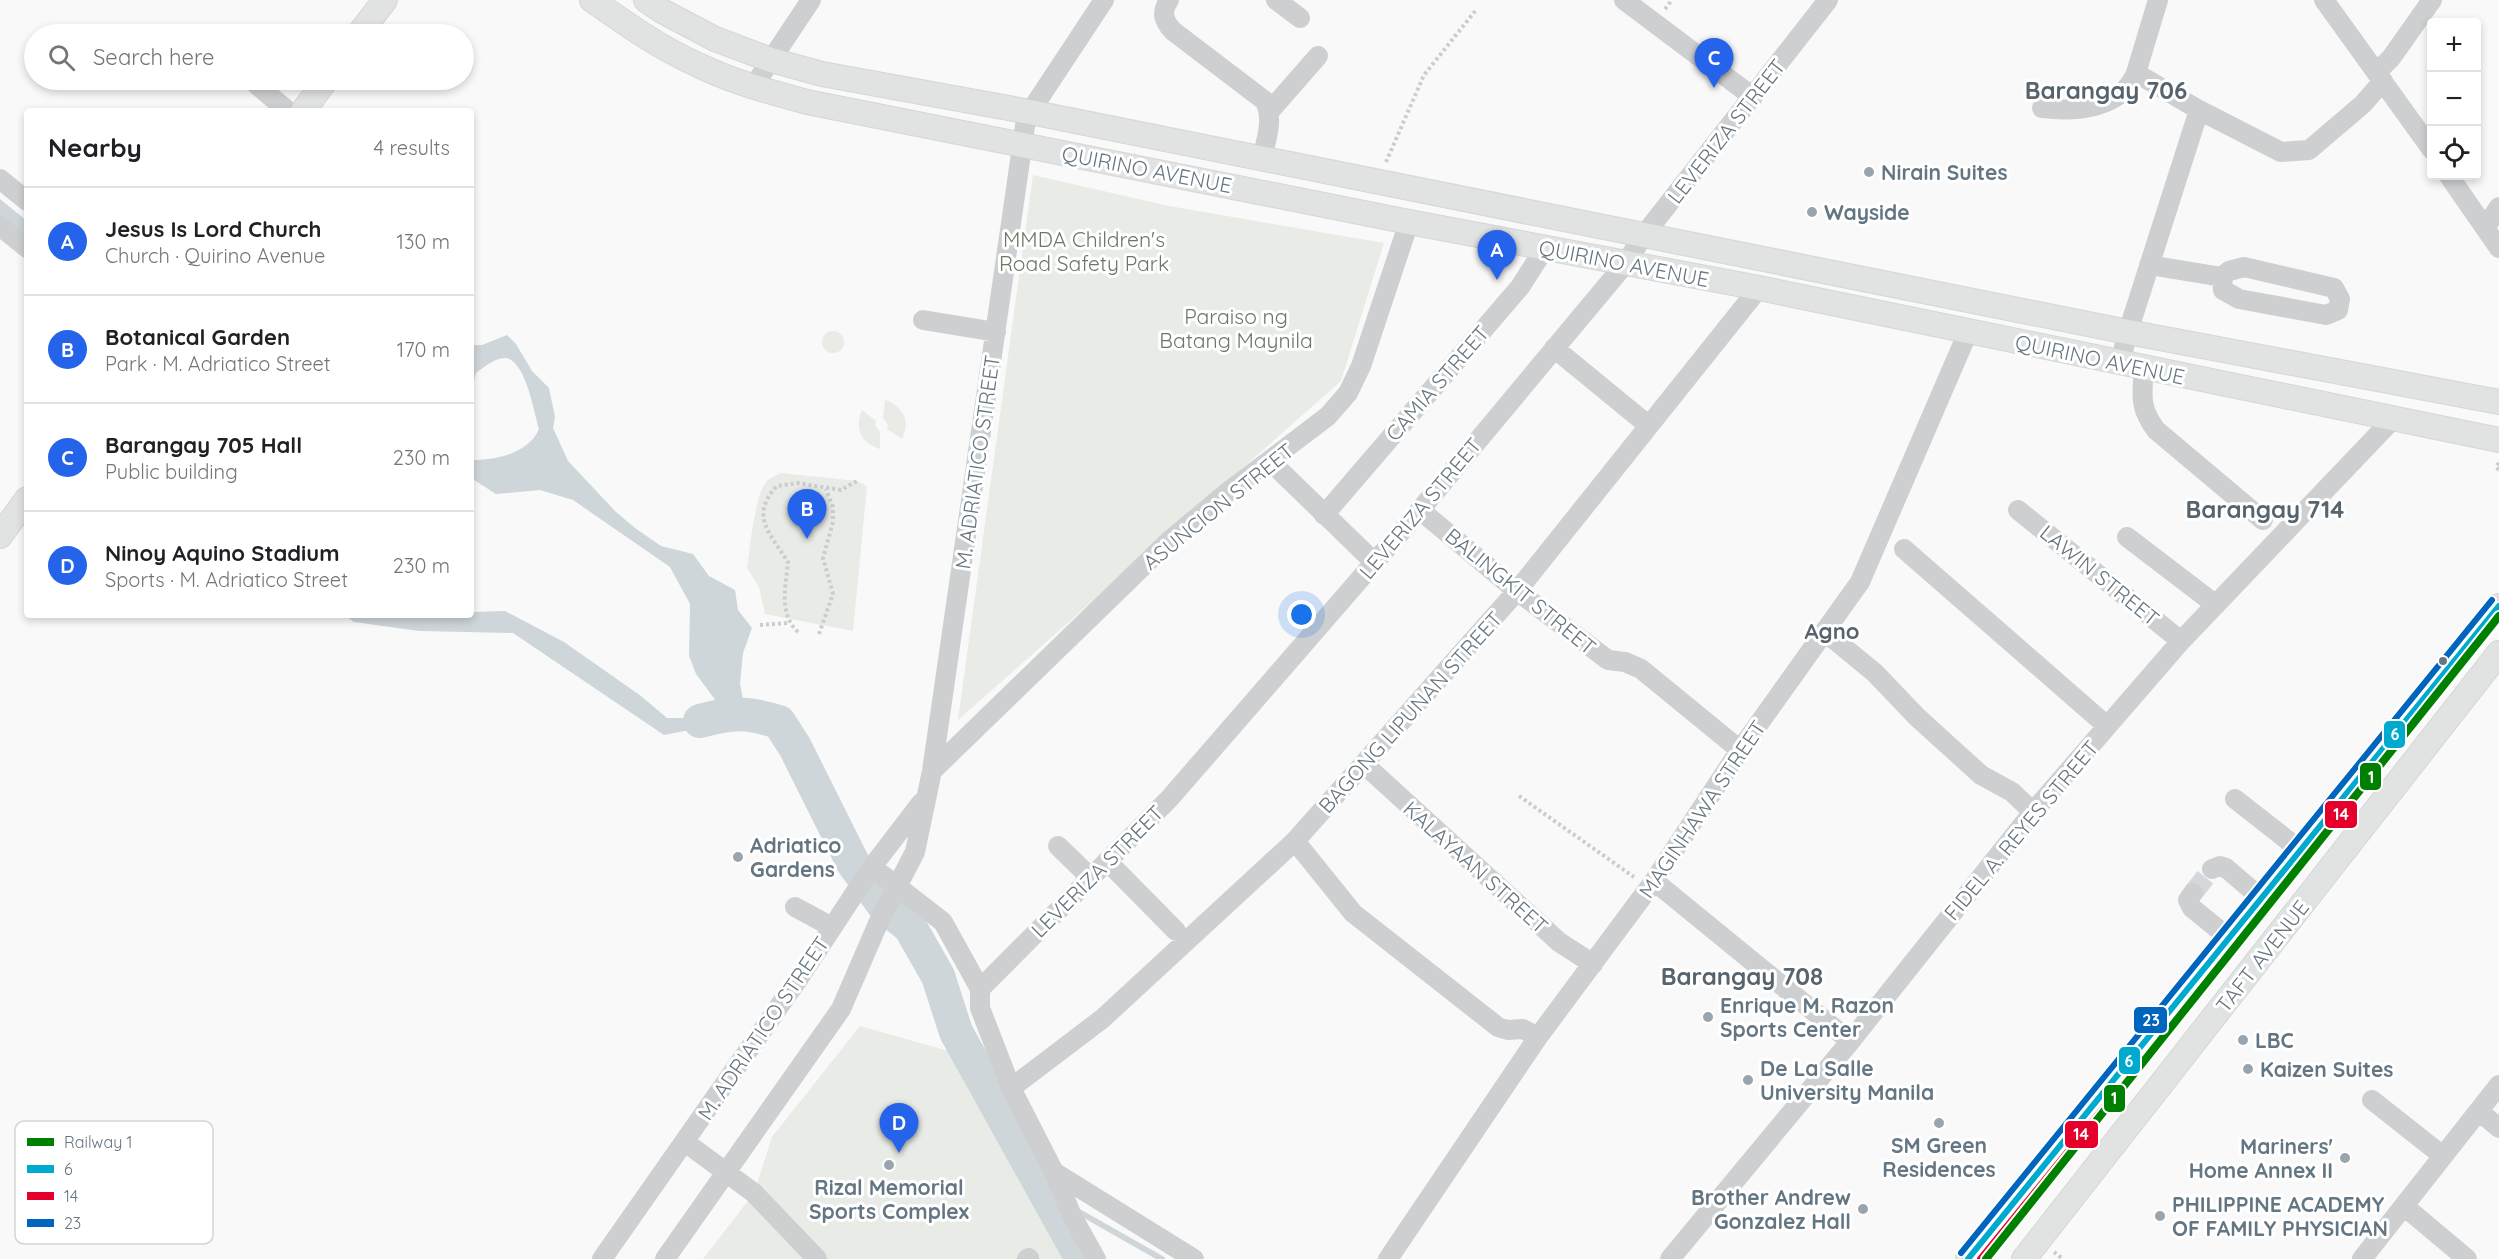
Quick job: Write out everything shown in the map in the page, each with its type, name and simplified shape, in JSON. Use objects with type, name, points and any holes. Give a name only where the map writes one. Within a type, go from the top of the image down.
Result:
[{"type":"main road","points":[[366,24],[384,0]]},
{"type":"main road","name":"QUIRINO AVENUE","points":[[592,0],[643,35],[698,65],[753,87],[807,102],[1262,159],[2128,332],[2499,402]]},
{"type":"main road","name":"QUIRINO AVENUE","points":[[646,0],[662,11],[716,39],[771,60],[1026,128],[1409,222],[1759,288],[2499,440]]},
{"type":"main road","points":[[305,108],[319,90]]},
{"type":"main road","points":[[0,536],[24,503]]},
{"type":"main road","name":"TAFT AVENUE","points":[[1968,1259],[2499,606]]},
{"type":"main road","name":"TAFT AVENUE","points":[[2024,1259],[2499,653]]},
{"type":"main road","points":[[2426,696],[2451,715]]},
{"type":"street","points":[[753,87],[811,0]]},
{"type":"street","name":"M. ADRIATICO STREET","points":[[665,1259],[841,1010],[880,919],[915,852],[932,771],[1026,128],[1104,0]]},
{"type":"street","points":[[1170,0],[1164,8],[1167,25],[1265,101],[1270,111],[1270,126],[1262,159]]},
{"type":"street","points":[[1276,0],[1300,18]]},
{"type":"street","points":[[1624,0],[1753,97]]},
{"type":"street","name":"LEVERIZA STREET","points":[[980,989],[1169,799],[1420,510],[1624,264],[1644,235],[1828,0]]},
{"type":"street","points":[[2042,108],[2067,111],[2108,101],[2125,91],[2132,84],[2136,73],[2158,0]]},
{"type":"street","points":[[2136,73],[2199,110],[2282,152],[2309,150],[2362,104],[2432,0]]},
{"type":"street","points":[[2330,3],[2427,143]]},
{"type":"street","points":[[1270,111],[1318,56]]},
{"type":"street","points":[[263,90],[284,108]]},
{"type":"street","points":[[2120,363],[2136,305],[2199,110]]},
{"type":"street","points":[[0,179],[24,199]]},
{"type":"street","points":[[2452,180],[2499,248]]},
{"type":"street","points":[[2486,228],[2499,207]]},
{"type":"street","name":"ASUNCION STREET","points":[[932,771],[1168,541],[1328,416],[1348,393],[1374,331],[1409,222]]},
{"type":"street","points":[[0,226],[24,246]]},
{"type":"street","name":"CAMIA STREET","points":[[1324,515],[1520,286],[1545,248]]},
{"type":"street","points":[[2149,265],[2222,277],[2229,271],[2244,267],[2323,285],[2334,288],[2340,299],[2338,310],[2326,315],[2239,299],[2223,290],[2222,277]]},
{"type":"street","name":"BAGONG LIPUNAN STREET","points":[[1011,1088],[1102,1019],[1295,841],[1517,591],[1759,288]]},
{"type":"street","points":[[923,320],[996,332]]},
{"type":"street","name":"MAGINHAWA STREET","points":[[1388,1259],[1538,1037],[1651,884],[1740,750],[1860,582],[1968,332]]},
{"type":"street","points":[[1554,348],[1643,421]]},
{"type":"street","points":[[2144,368],[2141,403],[2147,418],[2156,430],[2263,520]]},
{"type":"street","name":"FIDEL A. REYES STREET","points":[[1670,1259],[1850,1041],[2033,812],[2181,641],[2393,419]]},
{"type":"street","points":[[1269,461],[1374,562]]},
{"type":"street","name":"BALINGKIT STREET","points":[[1420,510],[1517,591],[1608,660],[1625,662],[1641,669],[1740,750]]},
{"type":"street","name":"LAWIN STREET","points":[[2018,510],[2181,641]]},
{"type":"street","points":[[2127,537],[2216,605]]},
{"type":"street","points":[[1904,549],[2108,726]]},
{"type":"street","points":[[1825,632],[1875,673],[1917,717],[1973,769],[2012,792],[2033,812]]},
{"type":"street","name":"KALAYAAN STREET","points":[[1364,764],[1558,942],[1593,964]]},
{"type":"street","name":"M. ADRIATICO STREET","points":[[602,1259],[799,978],[871,869],[925,798]]},
{"type":"street","points":[[2235,799],[2300,850]]},
{"type":"street","points":[[1295,841],[1353,913],[1376,932],[1498,1027],[1505,1030],[1523,1029],[1538,1037]]},
{"type":"street","points":[[1058,846],[1091,878]]},
{"type":"street","points":[[1107,861],[1176,931]]},
{"type":"street","points":[[2212,869],[2220,866],[2226,868],[2261,898]]},
{"type":"street","points":[[871,869],[895,890],[944,922],[980,989],[980,1008],[1011,1088],[1054,1172],[1072,1216],[1096,1259]]},
{"type":"street","points":[[1651,884],[1850,1041]]},
{"type":"street","points":[[2193,893],[2188,900],[2192,908],[2229,938]]},
{"type":"street","points":[[795,907],[832,927]]},
{"type":"street","points":[[2362,1259],[2499,1085]]},
{"type":"street","points":[[2372,1100],[2443,1156]]},
{"type":"street","points":[[2479,1111],[2499,1128]]},
{"type":"street","points":[[685,1142],[754,1192],[817,1259]]},
{"type":"street","points":[[1054,1172],[1194,1259]]},
{"type":"street","points":[[2404,1206],[2467,1259]]},
{"type":"path","points":[[1377,182],[1424,75],[1476,10]]},
{"type":"path","points":[[2499,463],[2496,467],[2499,470]]},
{"type":"path","points":[[798,632],[788,623],[784,595],[788,562],[770,536],[766,526],[763,517],[765,499],[777,486],[798,483],[841,490],[856,482]]},
{"type":"path","points":[[819,634],[833,594],[823,558],[833,522],[833,507],[826,489]]},
{"type":"path","points":[[760,625],[788,623]]},
{"type":"path","points":[[1519,796],[1651,884]]},
{"type":"path","points":[[2053,1251],[2063,1259]]},
{"type":"green space","name":"Paraiso ng Batang Maynila","points":[[1033,175],[1169,206],[1384,243],[1341,381],[958,720]]},
{"type":"green space","points":[[829,331],[837,331],[844,338],[844,346],[837,353],[829,353],[822,346],[822,338]]},
{"type":"green space","points":[[885,400],[897,406],[904,415],[906,426],[902,439],[887,429],[888,425],[883,418]]},
{"type":"green space","points":[[862,410],[876,421],[875,425],[880,432],[880,449],[868,443],[861,434],[859,423]]},
{"type":"green space","points":[[781,473],[857,481],[867,486],[853,631],[765,614],[759,587],[747,568],[754,521],[763,486],[768,480]]},
{"type":"green space","name":"Rizal Memorial Sports Complex","points":[[860,1026],[952,1052],[1067,1259],[703,1259],[754,1193],[772,1137]]},
{"type":"shaded area","points":[[0,199],[24,219],[24,238],[0,218]]},
{"type":"shaded area","points":[[507,335],[516,344],[532,371],[549,388],[555,417],[553,428],[568,461],[616,512],[661,546],[693,554],[709,576],[735,590],[738,610],[752,628],[743,653],[740,683],[747,723],[720,724],[664,735],[513,633],[419,631],[354,622],[348,618],[474,618],[474,612],[505,611],[564,642],[641,696],[667,718],[687,718],[719,705],[696,674],[689,656],[690,604],[670,567],[573,500],[540,490],[496,494],[474,480],[474,460],[501,457],[519,450],[534,438],[539,429],[524,378],[513,361],[506,358],[490,363],[476,373],[474,381],[474,345],[482,345]]},
{"type":"waterway","points":[[700,721],[740,714],[779,722],[795,747],[853,863],[885,907],[910,927],[938,976],[956,1032],[1082,1259]]},
{"type":"waterway","points":[[1047,1196],[1062,1203]]},
{"type":"waterway","points":[[1074,1209],[1162,1259]]},
{"type":"tunnel","points":[[2193,893],[2212,869]]},
{"type":"rail line","name":"1","points":[[1986,1259],[2499,616]]},
{"type":"transit line","name":"23","points":[[1961,1253],[2492,600]]},
{"type":"transit line","name":"6","points":[[1968,1259],[2499,606]]},
{"type":"transit line","name":"14","points":[[1980,1259],[2499,620]]},
{"type":"place","name":"Barangay 705 Hall","points":[[1714,88]]},
{"type":"place","name":"Nirain Suites","points":[[1869,172]]},
{"type":"place","name":"Wayside","points":[[1812,212]]},
{"type":"place","name":"Jesus Is Lord Church","points":[[1497,280]]},
{"type":"place","name":"Botanical Garden","points":[[807,539]]},
{"type":"place","name":"Adriatico Gardens","points":[[738,857]]},
{"type":"place","name":"Enrique M. Razon Sports Center","points":[[1708,1017]]},
{"type":"place","name":"LBC","points":[[2243,1040]]},
{"type":"place","name":"Kaizen Suites","points":[[2248,1069]]},
{"type":"place","name":"De La Salle University Manila","points":[[1748,1080]]},
{"type":"place","name":"SM Green Residences","points":[[1939,1123]]},
{"type":"place","name":"Ninoy Aquino Stadium","points":[[899,1153]]},
{"type":"place","name":"Mariners' Home Annex II","points":[[2345,1158]]},
{"type":"place","name":"Rizal Memorial Sports Complex","points":[[889,1165]]},
{"type":"place","name":"Brother Andrew Gonzalez Hall","points":[[1863,1209]]},
{"type":"place","name":"PHILIPPINE ACADEMY OF FAMILY PHYSICIAN","points":[[2160,1216]]},
{"type":"district","name":"Barangay 706","points":[[2106,90]]},
{"type":"district","name":"Barangay 714","points":[[2265,509]]},
{"type":"district","name":"Agno","points":[[1832,631]]},
{"type":"district","name":"Barangay 708","points":[[1742,976]]},
{"type":"park label","name":"MMDA Children's Road Safety Park","points":[[1084,251]]}]
